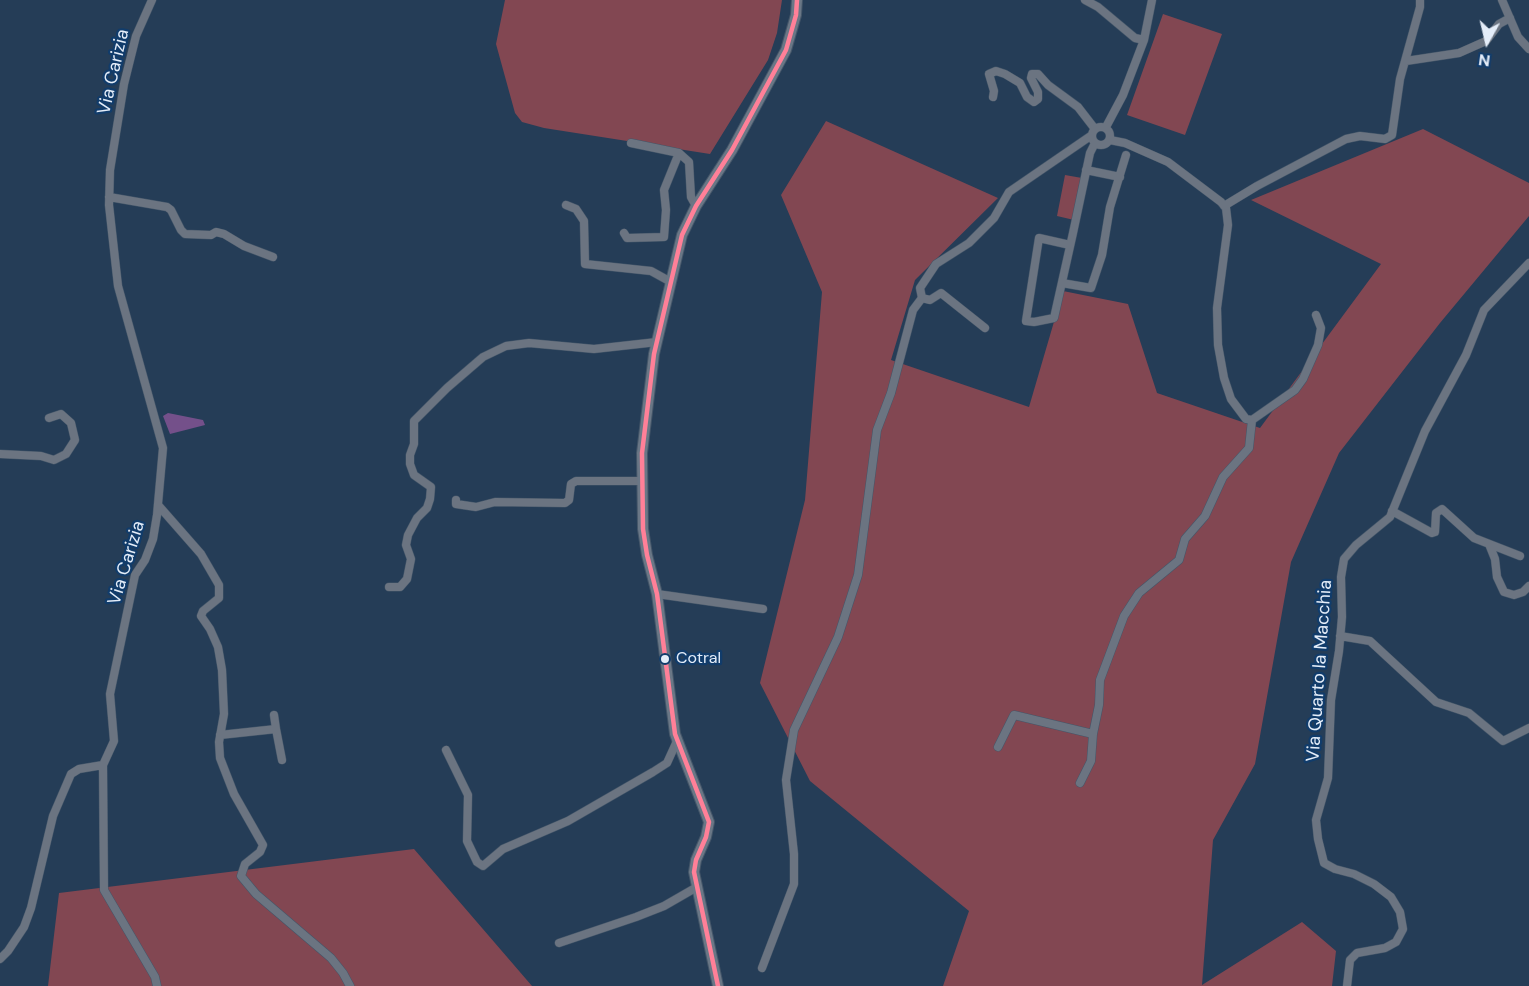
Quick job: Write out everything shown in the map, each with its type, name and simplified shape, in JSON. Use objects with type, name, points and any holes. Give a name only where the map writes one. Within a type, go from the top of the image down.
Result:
[{"type":"main road","points":[[718,986],[694,867],[706,837],[709,822],[677,741],[671,712],[657,594],[645,543],[642,481],[647,403],[657,342],[682,235],[696,206],[732,150],[786,50],[796,15],[797,0]]},
{"type":"street","name":"Via Carizia","points":[[103,765],[114,741],[110,694],[135,575],[145,560],[153,539],[163,448],[118,286],[109,197],[110,170],[124,84],[136,36],[152,0]]},
{"type":"street","points":[[1086,0],[1098,7],[1135,38],[1144,40]]},
{"type":"street","points":[[1106,127],[1123,95],[1144,40],[1152,0]]},
{"type":"street","points":[[1224,206],[1346,139],[1360,136],[1385,139],[1392,135],[1395,103],[1420,0]]},
{"type":"street","points":[[1502,0],[1518,37],[1529,49]]},
{"type":"street","points":[[1406,61],[1459,53],[1486,40],[1499,24],[1510,18]]},
{"type":"street","points":[[993,97],[994,91],[989,74],[996,71],[1020,83],[1027,97],[1034,102],[1038,99],[1038,92],[1031,78],[1032,74],[1038,74],[1048,85],[1078,107],[1094,136],[1103,145],[1110,140],[1125,143],[1168,162],[1224,206],[1228,225],[1217,308],[1218,345],[1224,378],[1231,399],[1246,419],[1252,420],[1295,390],[1303,379],[1318,345],[1321,328],[1316,315]]},
{"type":"street","points":[[1070,245],[1040,238],[1026,321],[1034,322],[1054,318],[1094,136],[1100,127],[1106,127]]},
{"type":"street","points":[[1106,127],[1110,133],[1110,140]]},
{"type":"street","points":[[762,968],[794,884],[794,854],[786,780],[794,730],[838,637],[858,575],[878,430],[891,393],[913,310],[922,298],[920,288],[936,264],[969,243],[994,218],[1009,192],[1094,136]]},
{"type":"street","points":[[631,143],[679,153],[689,162],[691,197],[696,206]]},
{"type":"street","points":[[624,233],[627,238],[664,237],[666,210],[664,190],[679,153]]},
{"type":"street","points":[[1062,283],[1091,288],[1102,255],[1110,207],[1126,155]]},
{"type":"street","points":[[1086,170],[1119,177]]},
{"type":"street","points":[[109,197],[167,207],[185,234],[211,235],[216,232],[224,234],[244,246],[273,257]]},
{"type":"street","points":[[566,205],[576,208],[584,221],[585,264],[651,271],[671,282]]},
{"type":"street","name":"Via Quarto la Macchia","points":[[1347,986],[1350,960],[1357,953],[1385,948],[1396,942],[1402,929],[1400,912],[1391,897],[1374,884],[1324,863],[1318,839],[1316,820],[1328,778],[1331,700],[1340,636],[1341,577],[1344,559],[1356,545],[1390,517],[1425,431],[1466,355],[1484,310],[1529,263]]},
{"type":"street","points":[[922,298],[930,300],[941,293],[985,328]]},
{"type":"street","points":[[389,587],[400,587],[407,579],[411,554],[406,545],[408,535],[417,518],[427,508],[430,499],[431,487],[414,475],[409,460],[414,444],[414,421],[447,388],[483,357],[506,346],[529,343],[594,349],[657,342]]},
{"type":"street","points":[[0,454],[33,452],[54,460],[66,454],[75,440],[71,423],[61,414],[49,418]]},
{"type":"street","points":[[1080,783],[1091,761],[1100,680],[1124,616],[1139,593],[1179,560],[1185,539],[1205,516],[1223,477],[1249,448],[1252,420]]},
{"type":"street","points":[[456,500],[456,504],[476,507],[495,502],[565,503],[569,500],[571,483],[576,481],[642,481]]},
{"type":"street","points":[[158,505],[201,554],[219,585],[219,598],[203,611],[201,616],[218,647],[222,670],[224,714],[220,735],[220,758],[234,794],[263,845],[260,852],[245,864],[241,876],[256,894],[331,958],[350,986]]},
{"type":"street","points":[[1392,511],[1432,533],[1435,532],[1436,513],[1442,510],[1474,538],[1520,556]]},
{"type":"street","points":[[1489,544],[1496,559],[1497,577],[1504,592],[1514,595],[1524,592],[1529,585]]},
{"type":"street","points":[[657,594],[763,609]]},
{"type":"street","points":[[1340,636],[1370,641],[1436,702],[1469,712],[1503,741],[1529,728]]},
{"type":"street","points":[[274,715],[282,760]]},
{"type":"street","points":[[998,747],[1014,715],[1093,734]]},
{"type":"street","points":[[220,735],[276,729]]},
{"type":"street","points":[[446,750],[468,795],[467,841],[477,862],[483,866],[503,849],[568,821],[667,763],[677,741]]},
{"type":"street","points":[[0,958],[8,951],[24,927],[31,908],[53,816],[71,774],[79,769],[103,765],[104,890],[155,977],[157,986]]},
{"type":"street","points":[[559,943],[654,910],[697,887]]},
{"type":"shaded area","points":[[505,0],[782,0],[777,33],[768,60],[710,154],[544,128],[522,122],[515,113],[496,44]]},
{"type":"shaded area","points":[[1163,14],[1222,34],[1185,135],[1127,115]]},
{"type":"shaded area","points":[[826,121],[998,198],[915,280],[891,360],[1029,407],[1063,291],[1128,304],[1157,393],[1260,428],[1381,264],[1251,200],[1423,129],[1529,183],[1529,216],[1440,323],[1339,453],[1291,562],[1255,764],[1213,840],[1202,985],[1302,922],[1336,951],[1332,986],[943,986],[969,911],[810,781],[760,683],[805,500],[822,292],[781,195]]},
{"type":"shaded area","points":[[1065,175],[1082,178],[1074,220],[1057,216]]},
{"type":"shaded area","points":[[168,413],[203,420],[205,425],[170,434],[163,416]]},
{"type":"shaded area","points":[[414,849],[532,986],[48,986],[59,893]]},
{"type":"transit line","points":[[718,986],[694,872],[709,822],[675,734],[657,594],[643,529],[642,453],[654,354],[682,235],[696,206],[732,150],[786,50],[796,15],[797,0]]},
{"type":"place","name":"Cotral","points":[[665,659]]}]
